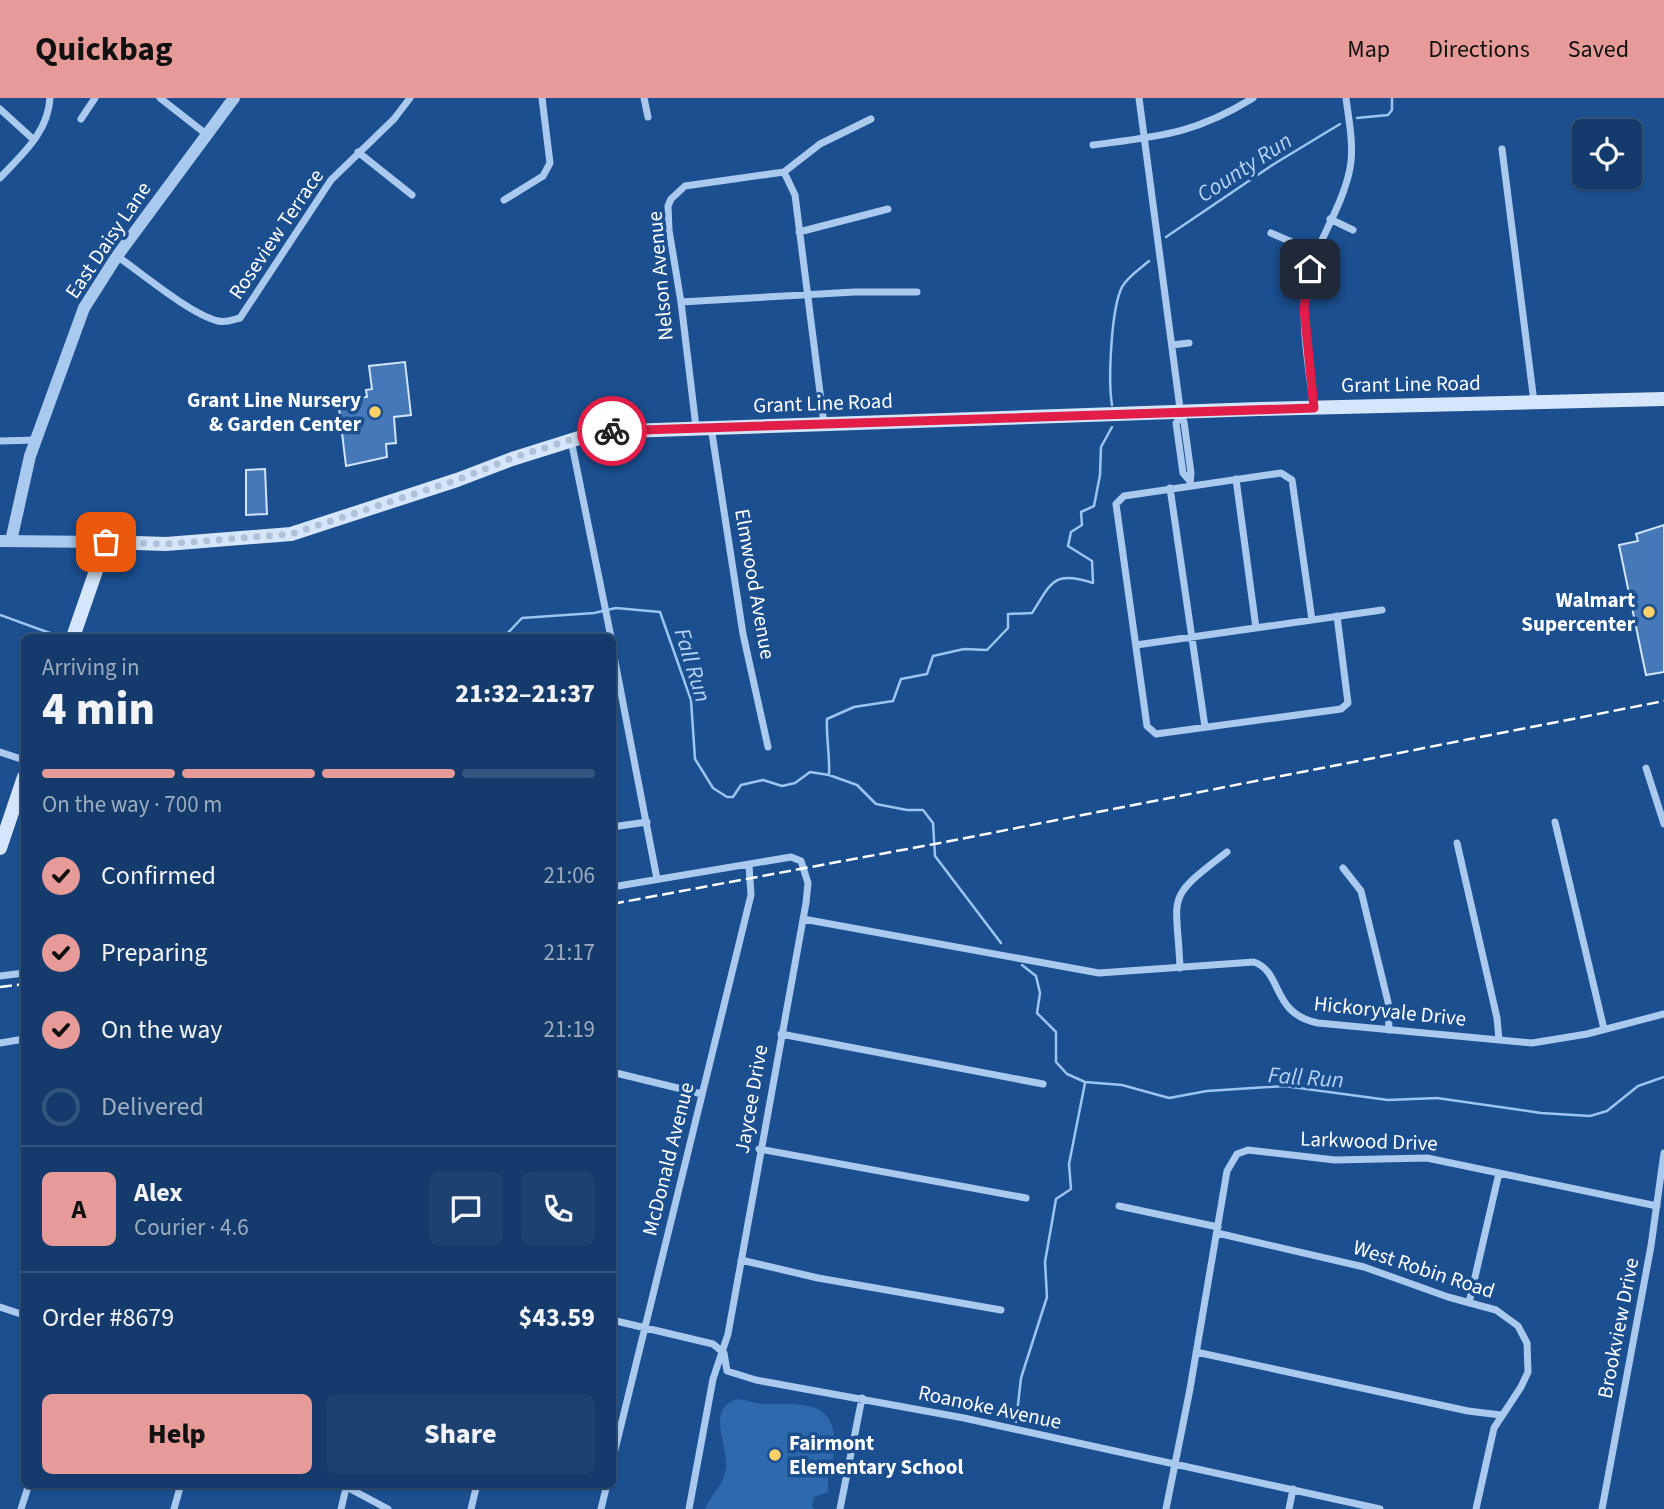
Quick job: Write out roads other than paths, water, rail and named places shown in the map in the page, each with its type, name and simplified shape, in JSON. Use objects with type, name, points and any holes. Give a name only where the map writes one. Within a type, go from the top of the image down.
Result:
[{"type":"main road","name":"Grant Line Road","points":[[106,542],[178,543],[291,534],[598,432],[711,426],[1664,398]]},
{"type":"main road","points":[[74,634],[106,542]]},
{"type":"main road","points":[[0,848],[21,786]]},
{"type":"street","points":[[0,178],[34,140],[45,122],[50,98]]},
{"type":"street","points":[[81,119],[95,98]]},
{"type":"street","points":[[160,98],[206,134]]},
{"type":"street","name":"East Daisy Lane","points":[[5,541],[77,322],[91,294],[234,98]]},
{"type":"street","name":"Roseview Terrace","points":[[117,256],[187,305],[218,321],[229,322],[240,318],[324,188],[394,119],[411,98]]},
{"type":"street","points":[[504,200],[543,176],[550,163],[542,98]]},
{"type":"street","points":[[644,98],[648,117]]},
{"type":"street","points":[[1139,98],[1191,473],[1189,483]]},
{"type":"street","points":[[1093,145],[1198,127],[1252,98]]},
{"type":"street","points":[[1314,408],[1304,308],[1306,285],[1315,252],[1350,171],[1352,150],[1346,98]]},
{"type":"street","points":[[0,109],[34,140]]},
{"type":"street","name":"Nelson Avenue","points":[[696,427],[681,302],[669,230],[668,206],[671,199],[685,186],[784,172],[820,144],[871,119]]},
{"type":"street","points":[[1502,149],[1534,402]]},
{"type":"street","points":[[358,152],[412,195]]},
{"type":"street","points":[[784,172],[795,195],[824,424]]},
{"type":"street","points":[[799,232],[888,209]]},
{"type":"street","points":[[1330,219],[1353,230]]},
{"type":"street","points":[[1271,233],[1315,252]]},
{"type":"street","points":[[681,302],[917,292]]},
{"type":"street","points":[[1172,345],[1189,343]]},
{"type":"street","name":"Elmwood Avenue","points":[[711,426],[743,635],[768,747]]},
{"type":"street","points":[[0,441],[36,440]]},
{"type":"street","points":[[571,440],[610,634]]},
{"type":"street","points":[[1312,620],[1292,480],[1281,473],[1189,483],[1124,496],[1116,504],[1147,726],[1156,734],[1341,709],[1348,703],[1337,616]]},
{"type":"street","points":[[1236,479],[1256,628]]},
{"type":"street","points":[[1170,488],[1205,727]]},
{"type":"street","name":"Grant Line Road","points":[[5,541],[106,542]]},
{"type":"street","points":[[1136,645],[1382,610]]},
{"type":"street","points":[[616,665],[657,879]]},
{"type":"street","points":[[616,698],[623,697]]},
{"type":"street","points":[[0,751],[21,759]]},
{"type":"street","points":[[1646,768],[1664,824]]},
{"type":"street","points":[[616,826],[647,822]]},
{"type":"street","points":[[1555,822],[1604,1030]]},
{"type":"street","points":[[1457,843],[1497,1018],[1499,1040]]},
{"type":"street","points":[[1180,968],[1175,908],[1179,894],[1188,883],[1227,852]]},
{"type":"street","name":"Jaycee Drive","points":[[689,1509],[713,1380],[723,1351],[741,1260],[803,919],[807,883],[801,861],[795,858],[749,865]]},
{"type":"street","points":[[616,886],[749,865]]},
{"type":"street","name":"McDonald Avenue","points":[[616,1446],[751,895],[749,865]]},
{"type":"street","points":[[1343,868],[1361,891],[1388,1002],[1390,1030]]},
{"type":"street","name":"Hickoryvale Drive","points":[[803,919],[1114,974],[1254,962],[1266,968],[1289,1010],[1302,1019],[1318,1023],[1541,1043],[1664,1014]]},
{"type":"street","points":[[0,976],[21,973]]},
{"type":"street","points":[[781,1034],[1044,1084]]},
{"type":"street","points":[[0,1043],[21,1040]]},
{"type":"street","points":[[616,1073],[702,1094]]},
{"type":"street","points":[[759,1150],[1026,1198]]},
{"type":"street","name":"Larkwood Drive","points":[[1217,1230],[1229,1164],[1242,1151],[1335,1160],[1417,1157],[1657,1206]]},
{"type":"street","name":"Brookview Drive","points":[[1602,1509],[1657,1206],[1664,1153]]},
{"type":"street","points":[[1469,1303],[1499,1173]]},
{"type":"street","name":"West Robin Road","points":[[1119,1206],[1364,1267],[1505,1314],[1518,1326],[1527,1343],[1528,1372],[1491,1436],[1476,1509]]},
{"type":"street","points":[[1166,1509],[1217,1230]]},
{"type":"street","points":[[741,1260],[817,1279],[1001,1310]]},
{"type":"street","points":[[0,1307],[21,1314]]},
{"type":"street","points":[[616,1321],[713,1344],[723,1351]]},
{"type":"street","name":"Roanoke Avenue","points":[[723,1351],[724,1368],[732,1374],[862,1398],[1380,1509]]},
{"type":"street","points":[[1196,1352],[1468,1412],[1501,1415]]},
{"type":"street","points":[[840,1509],[862,1398]]},
{"type":"street","points":[[21,1509],[28,1488]]},
{"type":"street","points":[[174,1509],[180,1488]]},
{"type":"street","points":[[341,1509],[344,1488]]},
{"type":"street","points":[[350,1488],[388,1509]]},
{"type":"street","points":[[471,1509],[476,1488]]},
{"type":"street","points":[[601,1509],[606,1488]]},
{"type":"street","points":[[1289,1509],[1293,1489]]},
{"type":"waterway","name":"County Run","points":[[1357,118],[1388,115],[1392,110],[1392,98]]},
{"type":"waterway","name":"County Run","points":[[1166,237],[1274,164],[1340,124]]},
{"type":"waterway","name":"County Run","points":[[1112,405],[1111,345],[1118,297],[1127,280],[1149,261]]},
{"type":"waterway","name":"County Run","points":[[829,775],[827,719],[854,707],[893,701],[901,679],[927,674],[933,656],[964,649],[987,650],[1008,628],[1008,614],[1032,613],[1044,593],[1055,582],[1069,578],[1093,583],[1092,561],[1068,546],[1071,532],[1082,525],[1081,512],[1094,506],[1100,475],[1101,447],[1112,427]]},
{"type":"waterway","name":"Fall Run","points":[[507,634],[522,618],[594,613],[616,608],[660,612],[691,700],[695,759],[713,788],[727,797],[733,797],[741,785],[763,780],[782,786],[795,783],[810,772],[829,775],[857,785],[876,804],[923,810],[933,823],[935,856],[1001,943]]},
{"type":"waterway","name":"Fall Run","points":[[0,615],[53,634]]},
{"type":"waterway","name":"Fall Run","points":[[1022,965],[1036,976],[1040,993],[1037,1013],[1056,1032],[1056,1062],[1067,1074],[1085,1082],[1122,1085],[1169,1098],[1207,1091],[1284,1086],[1388,1100],[1437,1098],[1541,1113],[1590,1116],[1607,1111],[1638,1086],[1664,1077]]},
{"type":"waterway","points":[[1016,1422],[1021,1378],[1047,1297],[1045,1262],[1056,1199],[1071,1189],[1069,1164],[1085,1083]]},
{"type":"railway","points":[[616,903],[945,842],[1664,701]]},
{"type":"railway","points":[[0,987],[21,984]]},
{"type":"place","name":"Grant Line Nursery & Garden Center","points":[[375,412]]},
{"type":"place","name":"Walmart Supercenter","points":[[1649,612]]},
{"type":"place","name":"Fairmont Elementary School","points":[[775,1455]]}]
